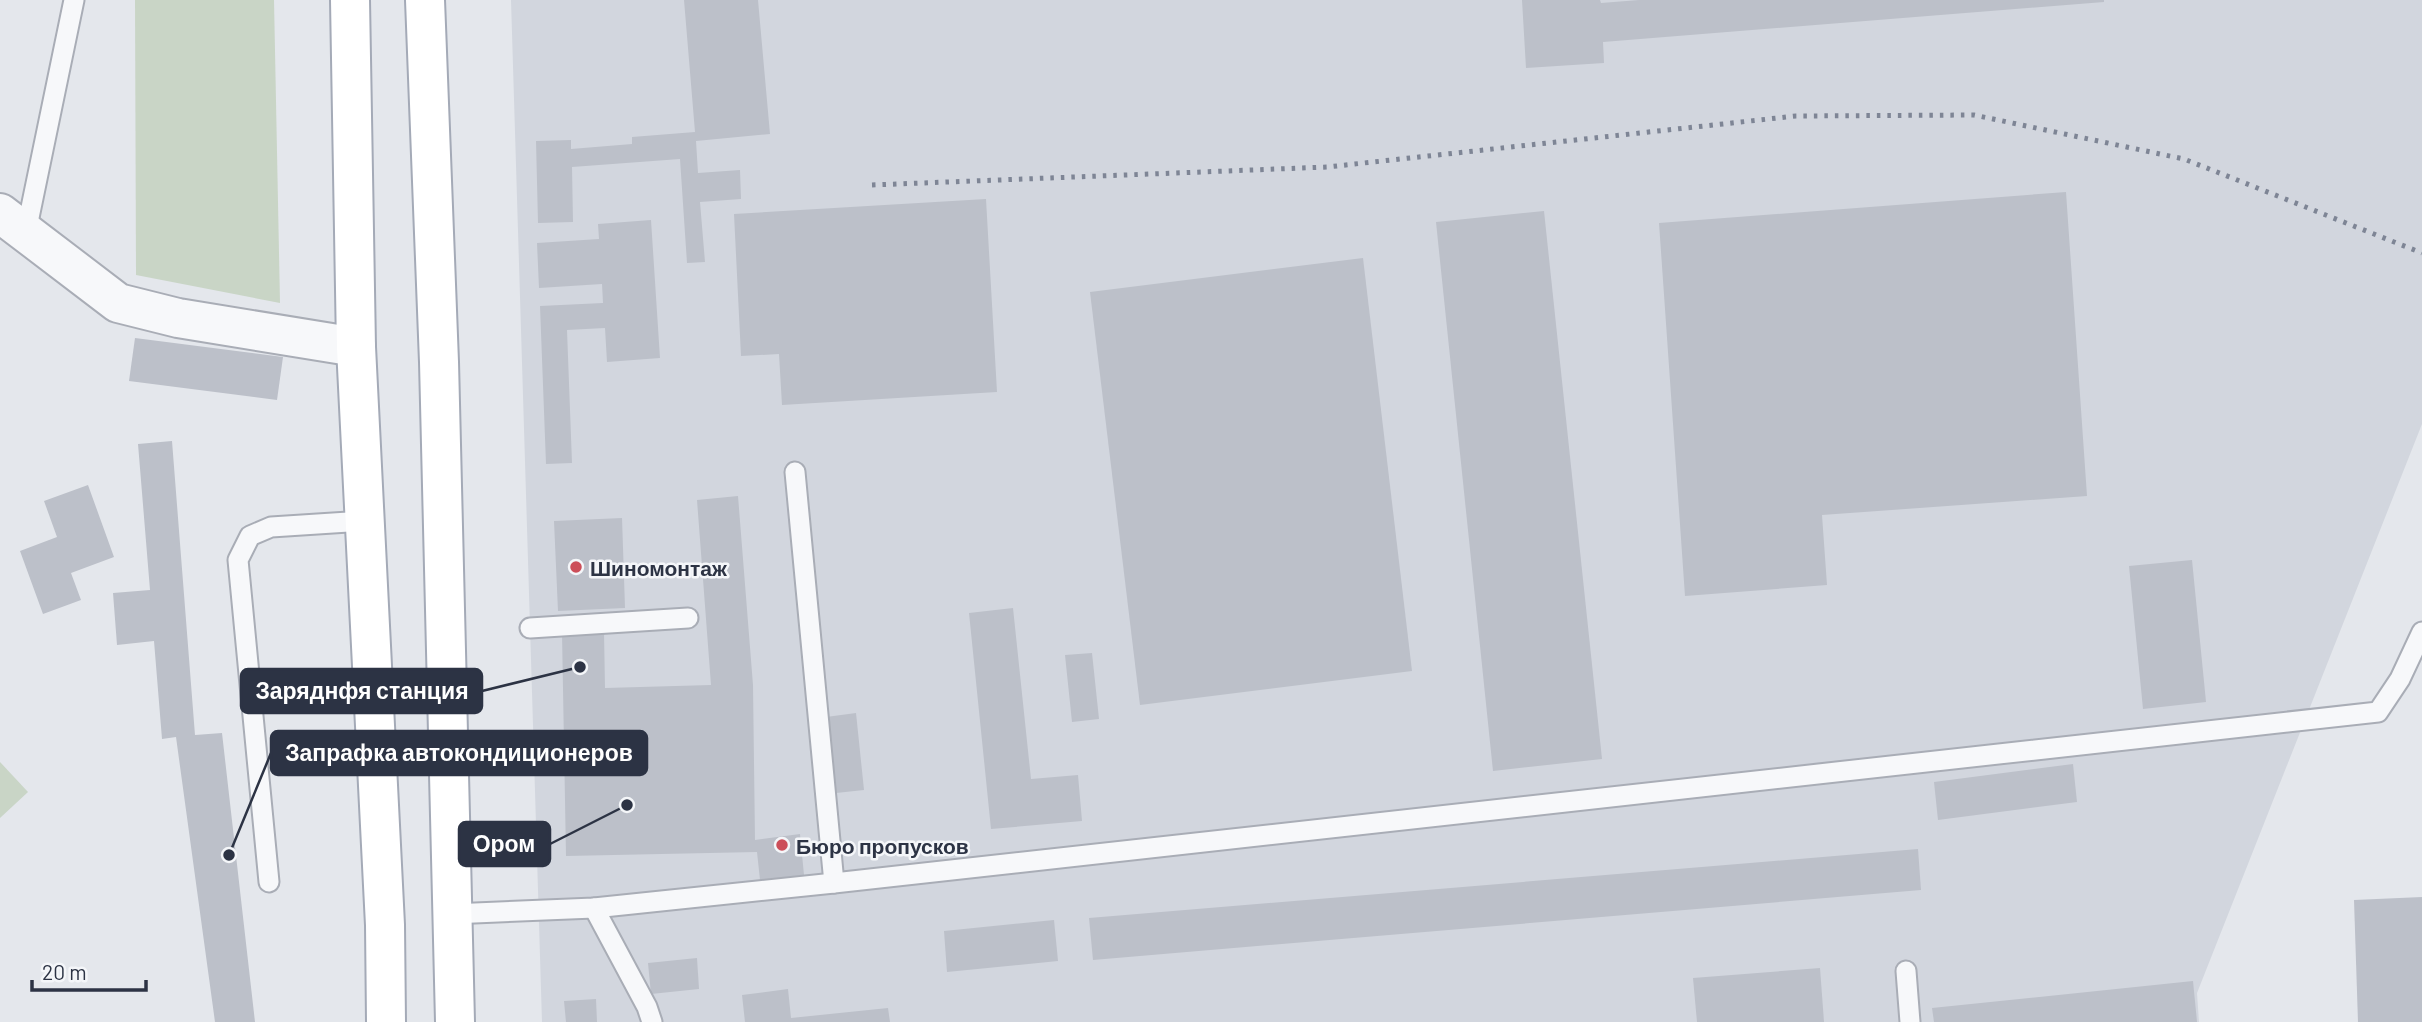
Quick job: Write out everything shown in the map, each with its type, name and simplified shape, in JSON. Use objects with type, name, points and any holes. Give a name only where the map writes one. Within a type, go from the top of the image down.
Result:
[{"type":"main road","points":[[351,0],[356,347],[385,925],[386,1022]]},
{"type":"main road","points":[[425,0],[439,362],[455,1022]]},
{"type":"street","points":[[13,223],[118,303],[178,318],[356,347]]},
{"type":"lane","points":[[13,223],[74,0]]},
{"type":"lane","points":[[795,472],[835,883]]},
{"type":"lane","points":[[269,882],[238,559],[250,536],[271,527],[364,521]]},
{"type":"lane","points":[[530,628],[688,618]]},
{"type":"lane","points":[[451,915],[594,908],[835,883],[2378,712],[2400,679],[2422,632]]},
{"type":"lane","points":[[594,908],[647,1007],[652,1022]]},
{"type":"lane","points":[[1906,971],[1910,1022]]},
{"type":"shaded area","points":[[511,0],[2422,0],[2422,424],[2197,993],[2199,1022],[542,1022]]},
{"type":"green space","points":[[135,0],[274,0],[280,303],[136,275]]},
{"type":"green space","points":[[0,762],[28,792],[0,818]]},
{"type":"building","points":[[684,0],[758,0],[770,134],[696,141],[698,173],[740,170],[741,199],[700,202],[705,262],[687,263],[680,159],[572,167],[573,222],[538,223],[536,141],[571,140],[571,149],[632,144],[632,137],[695,132]]},
{"type":"building","points":[[1522,0],[1600,0],[1601,3],[1639,0],[2104,2],[1603,42],[1604,63],[1526,68]]},
{"type":"building","points":[[2066,192],[2087,496],[1822,515],[1827,585],[1685,596],[1659,223]]},
{"type":"building","points":[[986,199],[997,392],[782,405],[779,354],[741,356],[734,214]]},
{"type":"building","points":[[1544,211],[1602,759],[1493,771],[1436,222]]},
{"type":"building","points":[[651,220],[660,358],[607,362],[605,328],[567,330],[572,463],[546,464],[540,306],[603,303],[602,284],[539,288],[537,243],[599,239],[598,224]]},
{"type":"building","points":[[1363,258],[1412,671],[1140,705],[1090,292]]},
{"type":"building","points":[[135,338],[283,357],[277,400],[129,381]]},
{"type":"building","points":[[172,441],[195,735],[222,733],[255,1022],[215,1022],[176,737],[162,739],[154,641],[117,645],[113,593],[150,590],[138,444]]},
{"type":"building","points":[[88,485],[114,557],[71,573],[81,600],[43,614],[20,551],[57,537],[44,501]]},
{"type":"building","points":[[738,496],[753,685],[755,840],[800,834],[804,875],[760,880],[757,852],[566,856],[562,633],[604,632],[605,688],[711,685],[697,500]]},
{"type":"building","points":[[622,518],[625,608],[558,611],[554,521]]},
{"type":"building","points":[[2192,560],[2206,702],[2143,709],[2129,566]]},
{"type":"building","points":[[1013,608],[1031,779],[1078,775],[1082,821],[991,829],[969,613]]},
{"type":"building","points":[[1092,653],[1099,719],[1072,722],[1065,655]]},
{"type":"building","points":[[856,713],[864,790],[836,793],[826,717]]},
{"type":"building","points":[[2073,764],[2077,802],[1938,820],[1934,782]]},
{"type":"building","points":[[1918,849],[1921,890],[1093,960],[1089,918]]},
{"type":"building","points":[[2422,897],[2422,1022],[2358,1022],[2354,900]]},
{"type":"building","points":[[1054,920],[1058,961],[947,972],[944,931]]},
{"type":"building","points":[[697,958],[699,989],[651,994],[648,963]]},
{"type":"building","points":[[1820,968],[1824,1022],[1697,1022],[1693,978]]},
{"type":"building","points":[[2193,981],[2197,1022],[1934,1022],[1932,1008]]},
{"type":"building","points":[[788,989],[791,1018],[888,1008],[890,1022],[745,1022],[742,995]]},
{"type":"building","points":[[596,999],[597,1022],[566,1022],[564,1001]]},
{"type":"railway","points":[[872,185],[1327,167],[1796,116],[1974,115],[2184,159],[2422,253]]},
{"type":"place","name":"Шиномонтаж","points":[[576,567]]},
{"type":"place","name":"Заряднфя станция","points":[[580,667]]},
{"type":"place","name":"Ором","points":[[627,805]]},
{"type":"place","name":"Бюро пропусков","points":[[782,845]]},
{"type":"place","name":"Запрафка автокондиционеров","points":[[229,855]]}]
